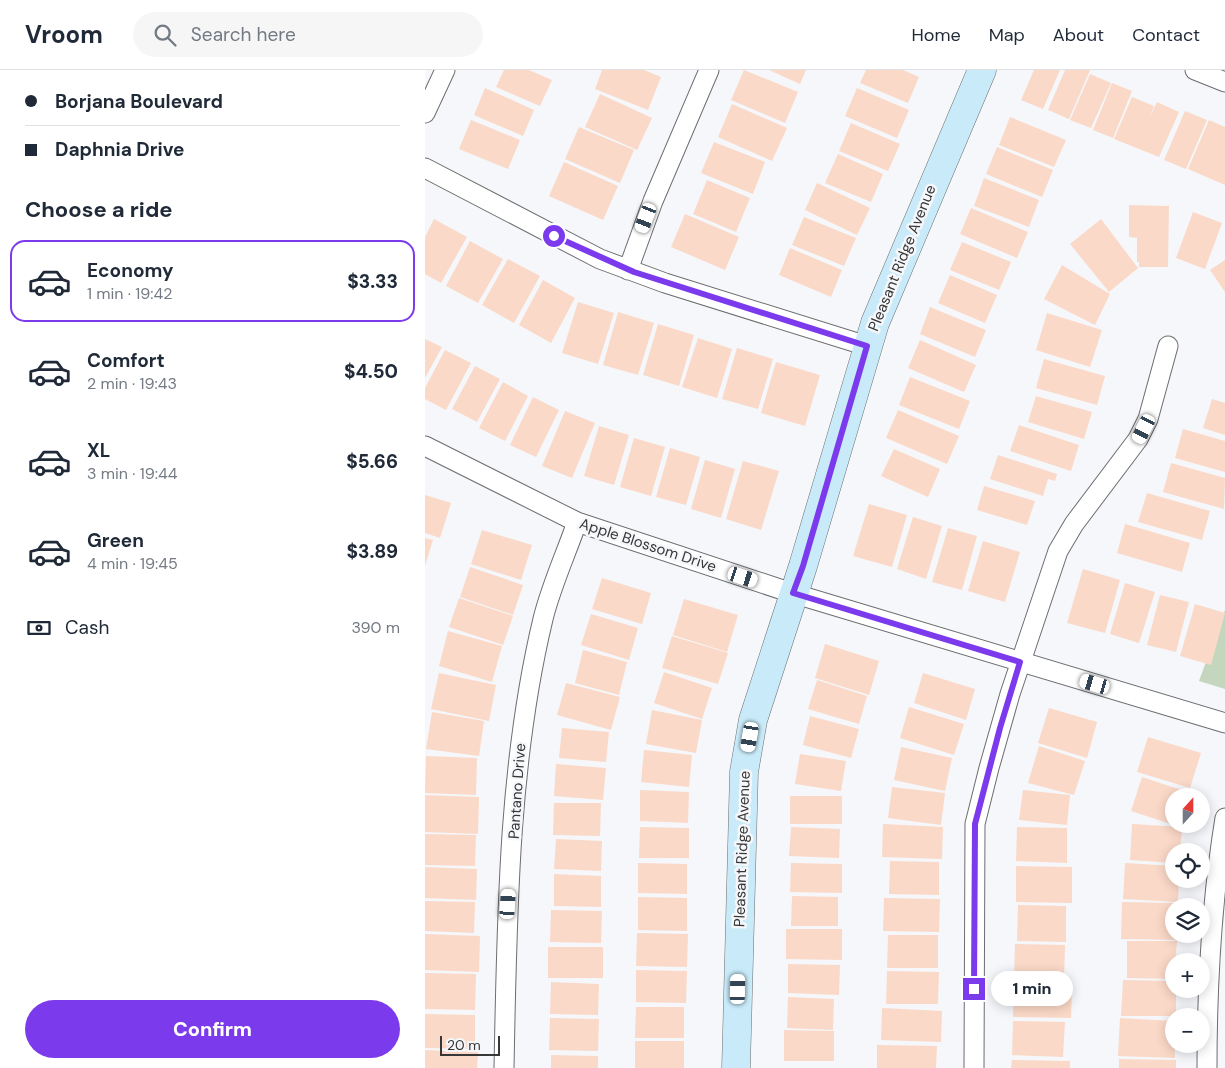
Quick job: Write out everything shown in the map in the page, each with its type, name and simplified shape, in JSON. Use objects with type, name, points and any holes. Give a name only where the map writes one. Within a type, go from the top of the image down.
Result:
[{"type":"street","points":[[425,113],[445,70]]},
{"type":"street","points":[[628,270],[653,201],[709,70]]},
{"type":"street","name":"Pleasant Ridge Avenue","points":[[736,1068],[743,772],[753,720],[803,566],[867,346],[896,269],[982,70]]},
{"type":"street","points":[[1195,70],[1225,82]]},
{"type":"street","points":[[425,168],[562,240],[628,270],[867,346]]},
{"type":"street","points":[[973,1068],[975,824],[1000,728],[1052,566],[1065,537],[1129,454],[1144,429],[1168,346]]},
{"type":"street","name":"Apple Blossom Drive","points":[[425,446],[577,522],[793,593],[1225,723]]},
{"type":"street","name":"Pantano Drive","points":[[504,1068],[507,923],[522,728],[543,617],[577,522]]},
{"type":"street","points":[[1207,1068],[1207,1019],[1220,848],[1225,818]]},
{"type":"green space","points":[[1225,610],[1225,689],[1199,681]]},
{"type":"building","points":[[504,70],[529,70],[552,80],[540,106],[496,87]]},
{"type":"building","points":[[602,70],[644,70],[661,77],[648,110],[595,89]]},
{"type":"building","points":[[744,70],[798,92],[785,123],[731,100]]},
{"type":"building","points":[[769,70],[806,70],[800,84]]},
{"type":"building","points":[[866,70],[903,70],[919,77],[908,103],[860,83]]},
{"type":"building","points":[[1034,70],[1060,70],[1043,109],[1021,100]]},
{"type":"building","points":[[1065,70],[1090,70],[1069,119],[1048,110]]},
{"type":"building","points":[[1090,74],[1111,83],[1091,128],[1070,120]]},
{"type":"building","points":[[1112,83],[1132,91],[1113,138],[1093,130]]},
{"type":"building","points":[[485,88],[534,110],[523,136],[474,115]]},
{"type":"building","points":[[857,88],[909,110],[897,138],[845,116]]},
{"type":"building","points":[[600,94],[652,118],[637,150],[585,127]]},
{"type":"building","points":[[1132,97],[1154,106],[1150,117],[1157,102],[1179,112],[1159,157],[1114,139]]},
{"type":"building","points":[[732,104],[787,128],[772,161],[718,137]]},
{"type":"building","points":[[1185,111],[1207,120],[1186,169],[1164,160]]},
{"type":"building","points":[[1010,117],[1066,140],[1054,167],[999,145]]},
{"type":"building","points":[[471,120],[520,140],[508,169],[459,149]]},
{"type":"building","points":[[1209,120],[1225,127],[1225,185],[1188,169]]},
{"type":"building","points":[[851,123],[900,144],[888,171],[839,151]]},
{"type":"building","points":[[579,127],[634,150],[620,183],[565,159]]},
{"type":"building","points":[[714,142],[765,162],[753,194],[701,173]]},
{"type":"building","points":[[997,147],[1053,170],[1042,197],[986,174]]},
{"type":"building","points":[[838,154],[883,174],[871,202],[825,183]]},
{"type":"building","points":[[564,162],[618,186],[603,220],[549,196]]},
{"type":"building","points":[[984,178],[1039,200],[1029,227],[974,206]]},
{"type":"building","points":[[707,180],[750,198],[736,232],[693,214]]},
{"type":"building","points":[[817,183],[870,208],[857,235],[805,210]]},
{"type":"building","points":[[1129,205],[1169,206],[1168,267],[1139,267],[1139,262],[1137,262],[1137,238],[1129,237]]},
{"type":"building","points":[[971,208],[1028,232],[1017,258],[960,234]]},
{"type":"building","points":[[1193,212],[1222,223],[1205,269],[1176,258]]},
{"type":"building","points":[[685,214],[739,237],[725,270],[671,247]]},
{"type":"building","points":[[804,217],[856,238],[844,266],[792,245]]},
{"type":"building","points":[[434,219],[467,237],[441,283],[425,274],[425,237]]},
{"type":"building","points":[[1101,219],[1138,268],[1109,292],[1070,244]]},
{"type":"building","points":[[470,241],[503,259],[478,303],[446,286]]},
{"type":"building","points":[[962,242],[1011,262],[999,290],[950,270]]},
{"type":"building","points":[[790,248],[842,270],[831,297],[779,275]]},
{"type":"building","points":[[508,259],[540,276],[514,323],[482,305]]},
{"type":"building","points":[[1225,260],[1225,292],[1210,270]]},
{"type":"building","points":[[1062,265],[1110,294],[1095,325],[1044,299]]},
{"type":"building","points":[[950,275],[997,295],[985,323],[938,303]]},
{"type":"building","points":[[543,280],[575,298],[551,343],[519,325]]},
{"type":"building","points":[[578,302],[614,313],[598,364],[562,353]]},
{"type":"building","points":[[930,307],[986,330],[975,357],[920,334]]},
{"type":"building","points":[[618,312],[654,323],[638,375],[603,365]]},
{"type":"building","points":[[1047,313],[1102,330],[1090,367],[1036,350]]},
{"type":"building","points":[[658,324],[694,335],[679,386],[643,375]]},
{"type":"building","points":[[698,338],[732,349],[717,398],[682,387]]},
{"type":"building","points":[[425,339],[442,347],[425,378]]},
{"type":"building","points":[[920,340],[976,365],[964,392],[908,368]]},
{"type":"building","points":[[737,348],[773,359],[758,409],[722,399]]},
{"type":"building","points":[[445,350],[471,363],[446,410],[425,399],[425,388]]},
{"type":"building","points":[[1044,359],[1105,376],[1097,405],[1036,388]]},
{"type":"building","points":[[776,362],[820,375],[805,426],[761,413]]},
{"type":"building","points":[[475,366],[500,379],[477,422],[452,409]]},
{"type":"building","points":[[910,377],[970,401],[959,429],[899,405]]},
{"type":"building","points":[[503,382],[528,396],[505,441],[479,428]]},
{"type":"building","points":[[1036,396],[1092,412],[1084,439],[1028,422]]},
{"type":"building","points":[[533,397],[559,410],[536,457],[510,445]]},
{"type":"building","points":[[1212,399],[1225,403],[1225,435],[1203,428]]},
{"type":"building","points":[[898,410],[959,436],[947,464],[886,438]]},
{"type":"building","points":[[565,411],[595,423],[572,478],[542,466]]},
{"type":"building","points":[[1019,425],[1079,445],[1071,471],[1010,451]]},
{"type":"building","points":[[599,426],[629,435],[614,485],[584,476]]},
{"type":"building","points":[[1183,429],[1225,441],[1225,472],[1175,458]]},
{"type":"building","points":[[634,438],[665,447],[651,496],[620,487]]},
{"type":"building","points":[[670,448],[700,457],[686,505],[656,497]]},
{"type":"building","points":[[894,449],[940,469],[928,497],[881,476]]},
{"type":"building","points":[[998,455],[1057,474],[1055,481],[1048,479],[1043,496],[990,479]]},
{"type":"building","points":[[705,460],[735,469],[721,518],[691,509]]},
{"type":"building","points":[[743,461],[779,471],[761,530],[726,519]]},
{"type":"building","points":[[1171,463],[1225,478],[1224,509],[1163,492]]},
{"type":"building","points":[[984,486],[1035,501],[1027,525],[977,510]]},
{"type":"building","points":[[1147,493],[1210,511],[1202,540],[1138,522]]},
{"type":"building","points":[[425,495],[451,503],[440,538],[425,533]]},
{"type":"building","points":[[869,504],[907,515],[892,567],[853,556]]},
{"type":"building","points":[[913,517],[942,526],[926,579],[897,569]]},
{"type":"building","points":[[1125,524],[1190,543],[1182,572],[1117,553]]},
{"type":"building","points":[[948,528],[977,536],[962,590],[932,582]]},
{"type":"building","points":[[482,530],[532,545],[521,580],[471,564]]},
{"type":"building","points":[[425,538],[433,540],[425,566]]},
{"type":"building","points":[[983,541],[1020,552],[1005,602],[968,591]]},
{"type":"building","points":[[470,567],[523,585],[513,615],[460,597]]},
{"type":"building","points":[[1083,569],[1120,580],[1105,633],[1067,623]]},
{"type":"building","points":[[602,578],[651,593],[642,624],[592,609]]},
{"type":"building","points":[[1125,583],[1155,592],[1139,643],[1110,634]]},
{"type":"building","points":[[1160,595],[1189,602],[1176,652],[1147,645]]},
{"type":"building","points":[[459,598],[513,616],[503,645],[449,627]]},
{"type":"building","points":[[684,599],[738,615],[727,652],[673,635]]},
{"type":"building","points":[[1195,604],[1225,613],[1211,665],[1180,656]]},
{"type":"building","points":[[591,614],[638,628],[629,660],[581,645]]},
{"type":"building","points":[[448,631],[502,646],[492,682],[439,666]]},
{"type":"building","points":[[672,636],[728,653],[718,684],[662,668]]},
{"type":"building","points":[[825,644],[879,661],[869,695],[815,678]]},
{"type":"building","points":[[583,650],[627,662],[619,695],[575,683]]},
{"type":"building","points":[[664,672],[712,688],[702,719],[654,703]]},
{"type":"building","points":[[439,673],[496,685],[489,721],[431,709]]},
{"type":"building","points":[[923,673],[975,689],[966,720],[914,703]]},
{"type":"building","points":[[817,680],[867,696],[859,724],[808,709]]},
{"type":"building","points":[[566,683],[620,697],[611,730],[557,715]]},
{"type":"building","points":[[909,707],[964,724],[954,755],[900,738]]},
{"type":"building","points":[[1049,708],[1097,722],[1087,758],[1038,743]]},
{"type":"building","points":[[652,710],[702,720],[696,753],[646,744]]},
{"type":"building","points":[[432,712],[484,721],[479,756],[426,749]]},
{"type":"building","points":[[810,716],[859,729],[851,758],[803,745]]},
{"type":"building","points":[[562,728],[609,732],[606,762],[559,758]]},
{"type":"building","points":[[1148,737],[1201,753],[1190,788],[1137,772]]},
{"type":"building","points":[[1039,746],[1085,761],[1074,795],[1028,783]]},
{"type":"building","points":[[901,747],[952,758],[945,791],[894,780]]},
{"type":"building","points":[[644,750],[692,755],[689,787],[641,782]]},
{"type":"building","points":[[800,754],[846,761],[841,791],[795,784]]},
{"type":"building","points":[[426,756],[477,758],[476,795],[425,793]]},
{"type":"building","points":[[556,764],[606,768],[603,800],[554,796]]},
{"type":"building","points":[[1142,777],[1176,788],[1165,788],[1165,822],[1131,811]]},
{"type":"building","points":[[892,787],[945,793],[941,825],[888,818]]},
{"type":"building","points":[[640,790],[689,792],[688,823],[640,821]]},
{"type":"building","points":[[1023,790],[1070,795],[1067,825],[1019,820]]},
{"type":"building","points":[[425,795],[479,797],[478,834],[425,832]]},
{"type":"building","points":[[790,796],[842,796],[842,824],[790,824]]},
{"type":"building","points":[[554,803],[601,803],[600,836],[553,835]]},
{"type":"building","points":[[883,824],[943,827],[942,859],[882,857]]},
{"type":"building","points":[[1132,824],[1165,826],[1165,833],[1182,833],[1181,843],[1165,843],[1165,862],[1130,860]]},
{"type":"building","points":[[640,827],[689,828],[689,858],[639,858]]},
{"type":"building","points":[[791,827],[840,829],[839,858],[789,856]]},
{"type":"building","points":[[1017,827],[1067,828],[1067,863],[1016,861]]},
{"type":"building","points":[[425,834],[476,835],[475,866],[425,865]]},
{"type":"building","points":[[556,839],[602,841],[601,871],[554,869]]},
{"type":"building","points":[[890,861],[939,862],[939,895],[889,894]]},
{"type":"building","points":[[638,863],[687,864],[687,894],[638,893]]},
{"type":"building","points":[[791,863],[842,864],[842,893],[790,892]]},
{"type":"building","points":[[1125,863],[1165,865],[1165,888],[1179,888],[1178,898],[1165,898],[1165,901],[1123,899]]},
{"type":"building","points":[[1016,866],[1072,867],[1072,903],[1016,902]]},
{"type":"building","points":[[425,867],[477,869],[476,900],[425,898]]},
{"type":"building","points":[[554,874],[601,876],[601,907],[554,906]]},
{"type":"building","points":[[792,896],[838,897],[838,926],[791,926]]},
{"type":"building","points":[[638,897],[687,898],[687,931],[638,930]]},
{"type":"building","points":[[884,898],[940,899],[939,932],[883,931]]},
{"type":"building","points":[[425,901],[475,902],[474,933],[425,931]]},
{"type":"building","points":[[1122,902],[1165,903],[1165,940],[1121,939]]},
{"type":"building","points":[[1018,905],[1066,906],[1066,942],[1017,941]]},
{"type":"building","points":[[551,910],[602,911],[601,943],[550,942]]},
{"type":"building","points":[[786,929],[842,929],[842,960],[786,959]]},
{"type":"building","points":[[637,933],[688,934],[687,967],[636,966]]},
{"type":"building","points":[[425,934],[480,936],[479,972],[425,970]]},
{"type":"building","points":[[888,935],[938,935],[938,968],[887,968]]},
{"type":"building","points":[[1127,941],[1165,941],[1165,943],[1177,943],[1176,953],[1165,953],[1165,979],[1127,978]]},
{"type":"building","points":[[1015,944],[1065,945],[1064,981],[1014,981]]},
{"type":"building","points":[[548,947],[603,947],[603,978],[548,978]]},
{"type":"building","points":[[788,964],[840,965],[839,995],[788,993]]},
{"type":"building","points":[[636,970],[687,971],[686,1003],[636,1002]]},
{"type":"building","points":[[887,971],[939,972],[938,1004],[886,1004]]},
{"type":"building","points":[[425,973],[476,974],[475,1010],[425,1009]]},
{"type":"building","points":[[1123,980],[1165,981],[1165,998],[1176,998],[1176,1008],[1165,1008],[1165,1016],[1121,1016]]},
{"type":"building","points":[[551,982],[599,984],[598,1015],[550,1014]]},
{"type":"building","points":[[1014,982],[1072,983],[1071,1018],[1013,1017]]},
{"type":"building","points":[[788,997],[834,999],[833,1030],[787,1028]]},
{"type":"building","points":[[636,1007],[684,1007],[684,1038],[635,1038]]},
{"type":"building","points":[[882,1008],[942,1011],[941,1042],[881,1040]]},
{"type":"building","points":[[425,1014],[475,1015],[475,1049],[425,1048]]},
{"type":"building","points":[[550,1018],[599,1019],[598,1051],[549,1050]]},
{"type":"building","points":[[1120,1018],[1165,1020],[1165,1053],[1175,1053],[1175,1058],[1118,1056]]},
{"type":"building","points":[[1013,1021],[1065,1022],[1063,1057],[1012,1055]]},
{"type":"building","points":[[784,1030],[834,1031],[834,1061],[784,1061]]},
{"type":"building","points":[[635,1041],[684,1041],[684,1068],[635,1068]]},
{"type":"building","points":[[877,1045],[937,1046],[936,1068],[877,1068]]},
{"type":"building","points":[[425,1050],[478,1052],[477,1068],[425,1068]]},
{"type":"building","points":[[551,1055],[598,1056],[598,1068],[551,1068]]},
{"type":"building","points":[[1119,1059],[1176,1060],[1176,1068],[1119,1068]]},
{"type":"building","points":[[1012,1060],[1070,1061],[1070,1068],[1011,1068]]},
{"type":"route","points":[[554,236],[600,259],[665,283],[791,320],[867,346],[803,566],[793,593],[1020,662],[1000,728],[975,824],[974,989]]}]
